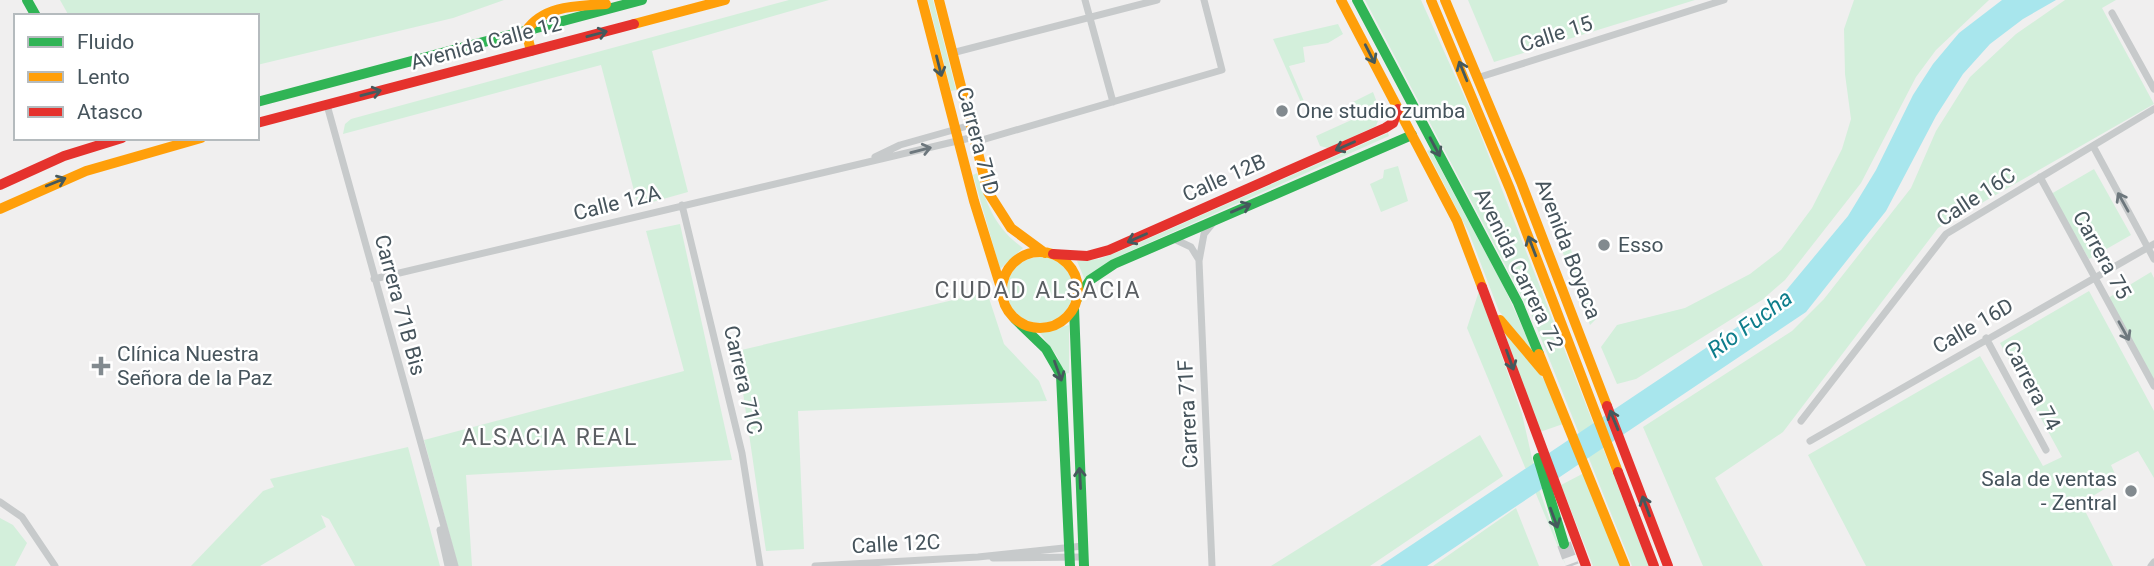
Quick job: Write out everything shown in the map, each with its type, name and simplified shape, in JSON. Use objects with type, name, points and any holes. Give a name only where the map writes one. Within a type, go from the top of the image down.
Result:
[{"type":"main road","name":"Avenida Calle 12","points":[[259,122],[725,0]]},
{"type":"main road","name":"Carrera 71D","points":[[922,0],[956,135],[1002,291]]},
{"type":"main road","name":"Carrera 71D","points":[[939,0],[973,135],[995,208],[1013,231],[1049,253]]},
{"type":"main road","name":"Avenida Carrera 72","points":[[1341,0],[1457,221],[1528,409],[1535,436],[1557,486],[1586,566]]},
{"type":"main road","name":"Avenida Carrera 72","points":[[1357,0],[1518,303],[1626,566]]},
{"type":"main road","name":"Avenida Carrera 72","points":[[1431,0],[1497,157],[1654,566]]},
{"type":"main road","points":[[1445,0],[1451,44]]},
{"type":"main road","points":[[1445,0],[1480,76],[1496,119],[1497,157]]},
{"type":"main road","points":[[1452,0],[1463,37]]},
{"type":"main road","name":"Avenida Calle 12","points":[[259,101],[640,1]]},
{"type":"main road","points":[[526,31],[531,51]]},
{"type":"main road","name":"Calle 12B","points":[[1049,253],[1087,256],[1108,250],[1385,128],[1393,123],[1398,109]]},
{"type":"main road","name":"Avenida Boyaca","points":[[1496,119],[1668,566]]},
{"type":"main road","name":"Calle 12B","points":[[1076,303],[1098,273],[1171,238],[1412,135]]},
{"type":"main road","points":[[0,209],[58,181],[194,140]]},
{"type":"main road","points":[[0,186],[44,163],[103,141],[114,162]]},
{"type":"main road","points":[[1069,557],[1061,375],[1046,349],[1015,319],[1004,304],[1002,291],[1008,270],[1031,253],[1049,253],[1073,272],[1083,556]]},
{"type":"main road","points":[[1015,319],[1034,328],[1047,328],[1060,323],[1076,303]]},
{"type":"main road","points":[[1554,305],[1576,323]]},
{"type":"main road","points":[[1492,310],[1552,383]]},
{"type":"main road","points":[[1535,436],[1546,492],[1564,544]]},
{"type":"street","points":[[1085,0],[1114,102]]},
{"type":"street","points":[[953,53],[1157,0]]},
{"type":"street","name":"Calle 12A","points":[[374,279],[868,160],[900,145],[956,135],[973,135],[1114,102],[1222,70],[1204,0]]},
{"type":"street","name":"Calle 15","points":[[1480,76],[1724,0]]},
{"type":"street","points":[[2112,13],[2154,89]]},
{"type":"street","name":"Carrera 71B Bis","points":[[327,105],[455,566]]},
{"type":"street","name":"Calle 16C","points":[[1801,421],[1945,234],[2154,109]]},
{"type":"street","name":"Calle 12A","points":[[956,135],[973,135]]},
{"type":"street","name":"Carrera 75","points":[[2093,146],[2151,246],[2154,258]]},
{"type":"street","name":"Carrera 75","points":[[2040,177],[2154,386]]},
{"type":"street","name":"Carrera 71C","points":[[682,205],[742,453],[760,566]]},
{"type":"street","name":"Carrera 71F","points":[[1212,566],[1199,261],[1204,234],[1216,219]]},
{"type":"street","points":[[1171,238],[1191,247],[1199,261]]},
{"type":"street","name":"Calle 16D","points":[[1810,441],[2151,246]]},
{"type":"street","name":"Carrera 74","points":[[1986,338],[2046,450]]},
{"type":"street","points":[[0,502],[22,517],[55,566]]},
{"type":"street","name":"Carrera 71B Bis","points":[[439,515],[448,566]]},
{"type":"street","name":"Calle 12C","points":[[815,566],[978,557],[1083,556]]},
{"type":"green space","points":[[60,0],[504,0],[453,18],[259,65],[259,14],[68,14]]},
{"type":"green space","points":[[789,0],[829,0],[652,51],[688,192],[638,206],[601,65],[343,134],[345,124],[351,119]]},
{"type":"green space","points":[[928,0],[933,0],[956,90],[951,91]]},
{"type":"green space","points":[[1365,0],[1421,0],[1474,118],[1649,566],[1632,566],[1532,316]]},
{"type":"green space","points":[[1468,0],[1695,0],[1494,62]]},
{"type":"green space","points":[[1854,0],[1989,0],[1936,50],[1916,77],[1861,183],[1785,280],[1762,300],[1636,379],[1617,384],[1601,347],[1617,325],[1685,308],[1750,274],[1781,250],[1812,208],[1842,149],[1851,119],[1845,74],[1844,29]]},
{"type":"green space","points":[[2065,0],[2116,0],[2102,8],[2154,104],[1938,228],[1783,432],[1715,478],[1763,566],[1703,566],[1643,427],[1792,331],[1824,299],[1911,188],[1936,131],[1970,77],[2016,34]]},
{"type":"green space","points":[[1338,24],[1343,34],[1328,43],[1303,47],[1305,62],[1289,66],[1306,106],[1303,107],[1273,39]]},
{"type":"green space","points":[[1373,92],[1381,113],[1376,126],[1328,148],[1320,146],[1316,136],[1358,117],[1351,103]]},
{"type":"green space","points":[[1388,133],[1389,136],[1119,256],[1085,280],[1077,261],[1099,259],[1118,252]]},
{"type":"green space","points":[[1430,149],[1504,287],[1535,355],[1499,311],[1469,233],[1427,151]]},
{"type":"green space","points":[[1398,166],[1408,201],[1381,212],[1370,184],[1383,178],[1384,170]]},
{"type":"green space","points":[[2094,169],[2131,235],[2089,259],[2051,194]]},
{"type":"green space","points":[[977,173],[993,215],[1005,232],[1023,248],[1000,269],[973,175]]},
{"type":"green space","points":[[680,224],[732,460],[466,475],[472,566],[458,566],[424,440],[684,371],[646,231]]},
{"type":"green space","points":[[1562,226],[1597,318],[1590,325],[1554,229]]},
{"type":"green space","points":[[1034,257],[1046,257],[1058,262],[1068,272],[1073,290],[1071,303],[1058,318],[1046,323],[1034,323],[1022,318],[1012,308],[1007,296],[1007,284],[1012,272],[1022,262]]},
{"type":"green space","points":[[2151,272],[2154,278],[2154,381],[2108,298]]},
{"type":"green space","points":[[1479,291],[1522,414],[1539,489],[1566,566],[1467,328]]},
{"type":"green space","points":[[2089,291],[2154,411],[2154,478],[2138,451],[2111,465],[2118,481],[2081,503],[2113,566],[1866,566],[1808,455],[1980,356],[2043,466],[2062,457],[2000,343]]},
{"type":"green space","points":[[987,292],[1004,344],[1039,381],[1047,401],[798,411],[804,549],[766,551],[737,351]]},
{"type":"green space","points":[[1069,325],[1069,373],[1064,374],[1057,356],[1040,333]]},
{"type":"green space","points":[[1504,331],[1547,383],[1563,424],[1540,432]]},
{"type":"green space","points":[[1480,435],[1503,476],[1370,566],[1271,566]]},
{"type":"green space","points":[[408,447],[440,566],[355,566],[329,519],[321,515],[326,527],[260,566],[191,566],[263,491],[274,487],[270,479]]},
{"type":"green space","points":[[1584,473],[1621,566],[1593,566],[1561,485]]},
{"type":"green space","points":[[1516,508],[1539,566],[1433,566]]},
{"type":"green space","points":[[0,518],[13,525],[27,543],[15,566],[0,566]]},
{"type":"water","name":"Río Fucha","points":[[2002,0],[2056,0],[2023,19],[1990,44],[1963,74],[1936,116],[1886,211],[1806,312],[1427,566],[1380,566],[1779,299],[1848,216],[1876,170],[1913,95],[1933,64],[1959,33]]},
{"type":"tunnel","points":[[1564,544],[1572,566]]},
{"type":"traffic: fast","points":[[27,0],[35,14]]},
{"type":"traffic: fast","points":[[259,101],[642,0]]},
{"type":"traffic: fast","points":[[1357,0],[1518,303],[1539,354]]},
{"type":"traffic: fast","points":[[1077,299],[1090,280],[1114,264],[1412,135]]},
{"type":"traffic: fast","points":[[1074,308],[1084,566]]},
{"type":"traffic: fast","points":[[1015,319],[1046,349],[1061,375],[1070,566]]},
{"type":"traffic: fast","points":[[1538,458],[1564,544]]},
{"type":"traffic: slow","points":[[634,24],[725,0]]},
{"type":"traffic: slow","points":[[922,0],[974,201],[1002,291]]},
{"type":"traffic: slow","points":[[939,0],[988,192],[1011,228],[1045,253]]},
{"type":"traffic: slow","points":[[1341,0],[1457,221],[1482,287]]},
{"type":"traffic: slow","points":[[1431,0],[1510,189],[1618,472]]},
{"type":"traffic: slow","points":[[1445,0],[1521,182],[1607,406]]},
{"type":"traffic: slow","points":[[531,51],[526,31],[542,16],[562,8],[606,4]]},
{"type":"traffic: slow","points":[[0,209],[86,171],[194,140]]},
{"type":"traffic: slow","points":[[1040,252],[1055,255],[1067,263],[1075,275],[1078,290],[1075,305],[1067,317],[1055,325],[1040,328],[1025,325],[1013,317],[1005,305],[1002,290],[1005,275],[1013,263],[1025,255],[1040,252]]},
{"type":"traffic: slow","points":[[1500,320],[1543,371]]},
{"type":"traffic: slow","points":[[1539,354],[1625,566]]},
{"type":"traffic: jam","points":[[259,122],[634,24]]},
{"type":"traffic: jam","points":[[1053,254],[1087,256],[1109,250],[1385,128],[1393,123],[1398,109]]},
{"type":"traffic: jam","points":[[0,185],[64,156],[116,140]]},
{"type":"traffic: jam","points":[[1482,287],[1586,566]]},
{"type":"traffic: jam","points":[[1607,406],[1668,566]]},
{"type":"traffic: jam","points":[[1618,472],[1654,566]]},
{"type":"place","name":"One studio zumba","points":[[1282,111]]},
{"type":"place","name":"Esso","points":[[1604,245]]},
{"type":"place","name":"Clínica Nuestra Señora de la Paz","points":[[101,366]]},
{"type":"place","name":"Sala de ventas - Zentral","points":[[2131,491]]},
{"type":"district","name":"CIUDAD ALSACIA","points":[[1038,290]]},
{"type":"district","name":"ALSACIA REAL","points":[[550,437]]}]
